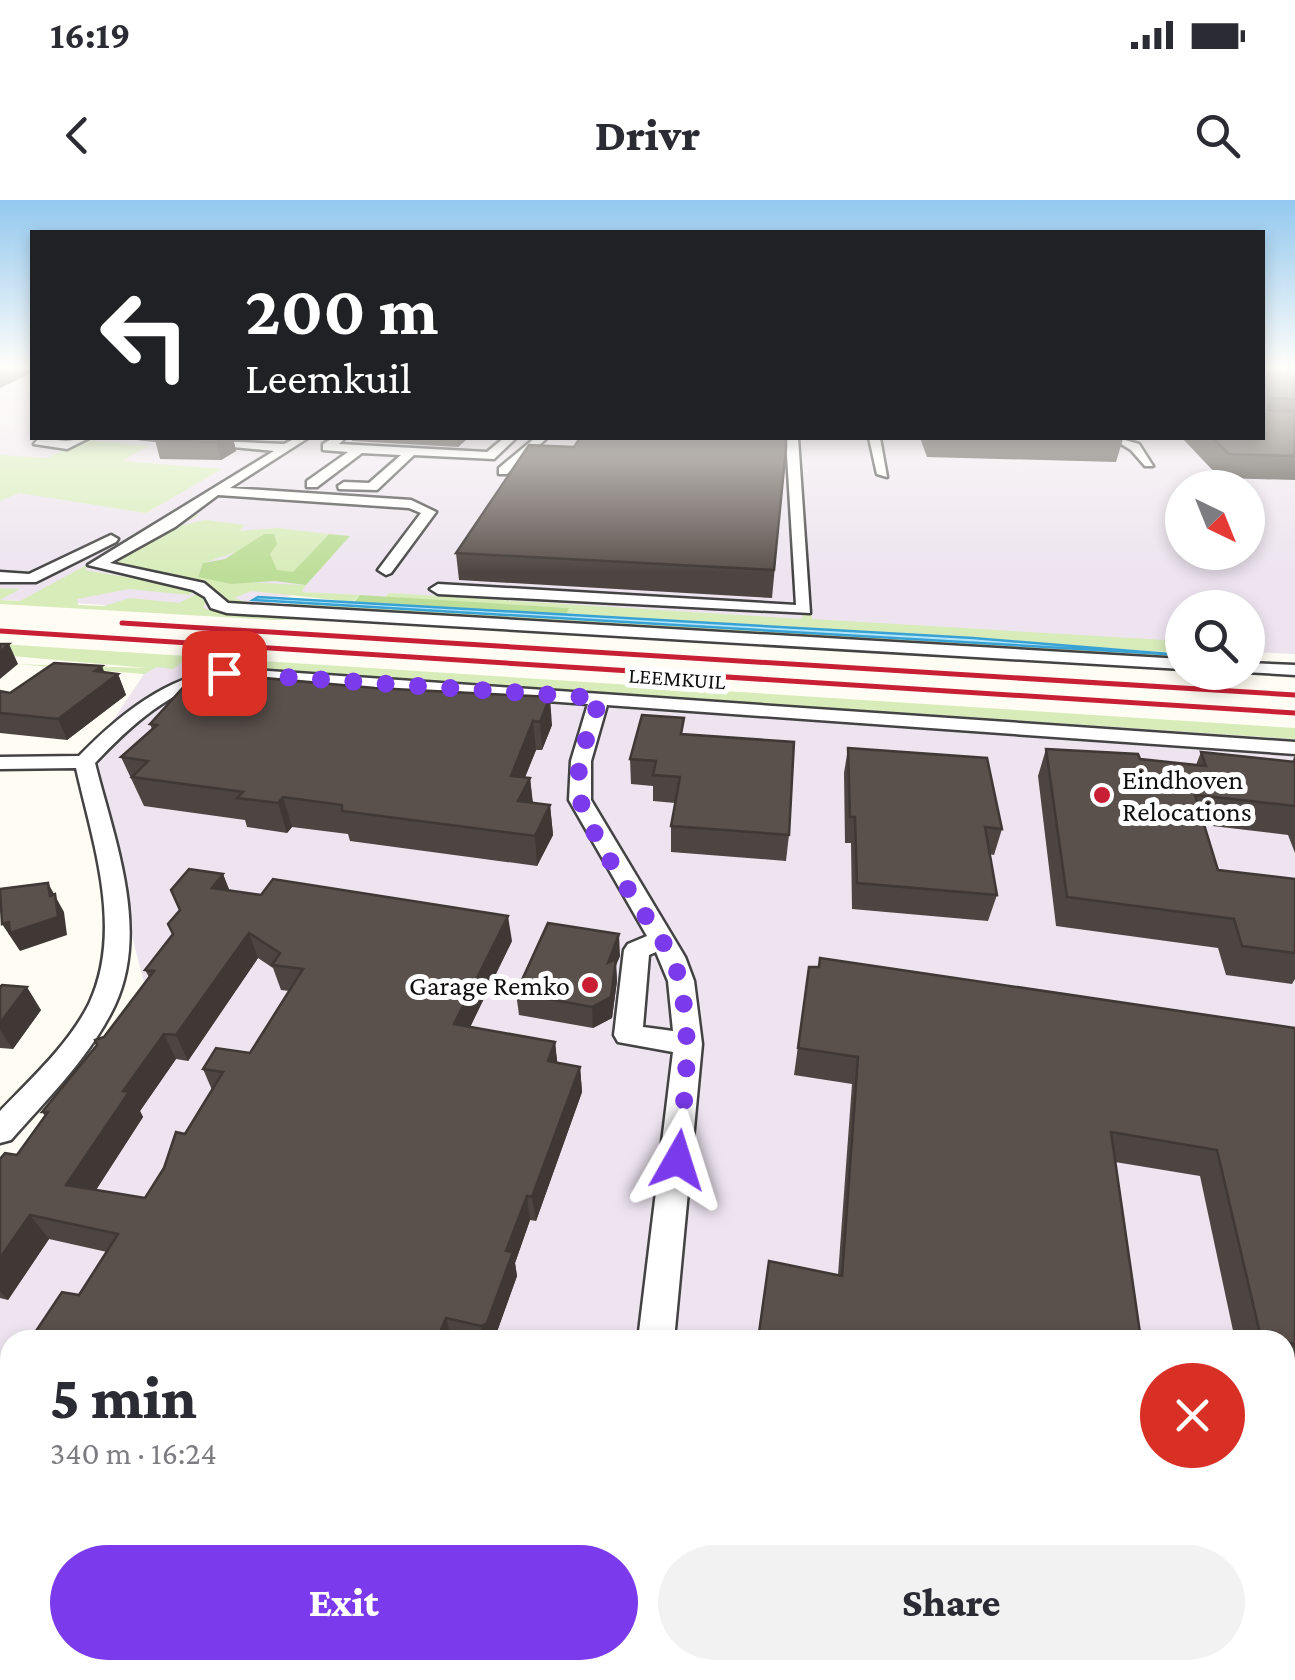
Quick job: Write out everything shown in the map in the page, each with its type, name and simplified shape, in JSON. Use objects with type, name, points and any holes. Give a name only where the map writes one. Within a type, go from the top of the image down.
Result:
[{"type":"street","points":[[43,440],[38,442],[67,445],[79,440]]},
{"type":"street","points":[[170,440],[287,448]]},
{"type":"street","points":[[256,447],[267,440]]},
{"type":"street","points":[[0,578],[31,579],[144,522],[189,506],[300,440]]},
{"type":"street","points":[[336,440],[327,447],[490,456],[508,440]]},
{"type":"street","points":[[503,471],[539,440]]},
{"type":"street","points":[[438,589],[804,610],[792,440]]},
{"type":"street","points":[[874,440],[883,474]]},
{"type":"street","points":[[1123,440],[1150,458]]},
{"type":"street","points":[[312,484],[358,450]]},
{"type":"street","points":[[237,479],[372,487],[410,453]]},
{"type":"street","points":[[216,491],[412,504],[429,512],[386,570]]},
{"type":"street","points":[[189,506],[170,524],[96,565],[198,586],[211,594],[218,606],[241,609],[1165,663]]},
{"type":"street","points":[[1265,669],[1295,670]]},
{"type":"street","name":"LEEMKUIL","points":[[85,762],[164,695],[206,674],[1295,748]]},
{"type":"street","points":[[600,698],[585,742],[578,787],[580,800],[662,940],[681,981],[688,1044],[657,1330]]},
{"type":"street","points":[[0,763],[85,762],[117,915],[115,962],[101,1005],[42,1085],[0,1130]]},
{"type":"street","points":[[662,940],[637,950],[628,1035],[688,1044]]},
{"type":"shaded area","points":[[0,435],[30,435],[30,440],[1265,440],[1265,435],[1295,435],[1295,654],[1265,653],[1265,590],[1165,590],[1165,647],[300,592],[234,617],[0,600]]},
{"type":"shaded area","points":[[166,660],[1295,732],[1295,1330],[0,1330],[0,1174],[145,986],[86,761],[144,674]]},
{"type":"green space","points":[[88,440],[148,446],[122,461],[222,469],[146,513],[19,493],[0,501],[0,455],[47,458]]},
{"type":"green space","points":[[192,514],[199,515],[179,526],[205,520],[245,525],[239,531],[278,528],[329,534],[293,572],[276,571],[270,554],[236,552],[203,563],[198,577],[306,585],[302,592],[360,595],[353,602],[251,591],[234,598],[258,606],[232,602],[204,584],[102,564]]},
{"type":"green space","points":[[165,523],[84,570],[198,589],[189,595],[129,589],[77,599],[78,605],[104,606],[130,598],[179,603],[201,592],[206,602],[203,607],[208,610],[342,619],[274,620],[0,604],[0,600],[20,601]]},
{"type":"green space","points":[[264,534],[274,534],[277,544],[270,554],[277,570],[293,572],[329,534],[350,536],[306,585],[275,581],[231,584],[198,577],[203,563],[225,559]]},
{"type":"green space","points":[[0,588],[20,589],[0,600]]},
{"type":"green space","points":[[389,593],[802,619],[803,613],[811,613],[812,619],[1165,640],[1165,652],[566,615],[568,608],[386,597]]},
{"type":"green space","points":[[360,595],[569,608],[566,615],[354,602]]},
{"type":"green space","points":[[290,603],[1165,654],[1165,659],[285,608]]},
{"type":"green space","points":[[0,644],[1295,728],[1295,739],[240,668],[201,670],[205,666],[182,662],[173,669],[157,667],[144,674],[15,664],[148,668],[0,655]]},
{"type":"water","points":[[258,597],[973,638],[1165,654],[253,600]]},
{"type":"building","points":[[1265,435],[1295,435],[1295,456],[1229,454],[1215,440],[1265,440]]},
{"type":"building","points":[[155,440],[220,440],[216,442]]},
{"type":"building","points":[[579,440],[786,440],[774,570],[456,553],[529,445],[574,447]]},
{"type":"building","points":[[54,663],[102,666],[95,671],[118,674],[58,719],[0,713],[0,691],[10,693]]},
{"type":"building","points":[[197,672],[375,688],[550,697],[540,722],[533,721],[511,776],[530,778],[518,801],[550,805],[535,836],[342,811],[342,805],[283,797],[278,803],[237,798],[243,792],[132,777],[148,761],[121,757],[157,725],[150,724]]},
{"type":"building","points":[[642,715],[684,718],[681,734],[794,742],[789,835],[671,826],[680,777],[653,775],[656,761],[630,759]]},
{"type":"building","points":[[848,748],[987,758],[1002,829],[985,827],[997,895],[857,883]]},
{"type":"building","points":[[1046,749],[1138,754],[1140,759],[1206,766],[1201,752],[1295,762],[1295,806],[1195,795],[1218,870],[1295,879],[1295,953],[1242,946],[1234,919],[1067,897]]},
{"type":"building","points":[[189,869],[223,874],[212,888],[261,895],[273,879],[508,916],[454,1024],[555,1042],[548,1061],[580,1067],[532,1197],[527,1196],[506,1251],[513,1252],[487,1323],[481,1326],[446,1318],[441,1330],[37,1330],[62,1292],[79,1295],[118,1234],[30,1215],[0,1258],[0,1159],[5,1153],[17,1155],[48,1112],[42,1112],[97,1045],[95,1040],[104,1037],[154,971],[145,970],[173,934],[168,924],[180,910],[171,890]],"holes":[[[249,933],[280,953],[272,965],[303,969],[250,1053],[216,1048],[203,1069],[223,1072],[185,1134],[176,1132],[164,1168],[145,1198],[66,1185],[129,1092],[123,1091],[164,1034],[176,1035]]]},
{"type":"building","points":[[48,883],[50,896],[55,894],[58,917],[10,933],[9,922],[2,924],[0,889]]},
{"type":"building","points":[[548,923],[619,934],[608,963],[616,959],[611,997],[592,1007],[516,993]]},
{"type":"building","points":[[820,958],[1295,1028],[1295,1330],[1259,1330],[1217,1150],[1111,1132],[1140,1330],[759,1330],[769,1261],[842,1276],[858,1057],[798,1048],[809,967],[819,967]]},
{"type":"building","points":[[0,987],[27,987],[0,1023]]},
{"type":"railway","points":[[122,623],[1295,695]]},
{"type":"railway","points":[[0,631],[1295,713]]},
{"type":"place","name":"Eindhoven Relocations","points":[[1102,795]]},
{"type":"place","name":"Garage Remko","points":[[590,985]]},
{"type":"route","points":[[224,673],[600,698],[585,742],[578,787],[580,800],[672,956],[681,981],[688,1044],[678,1160]]}]
